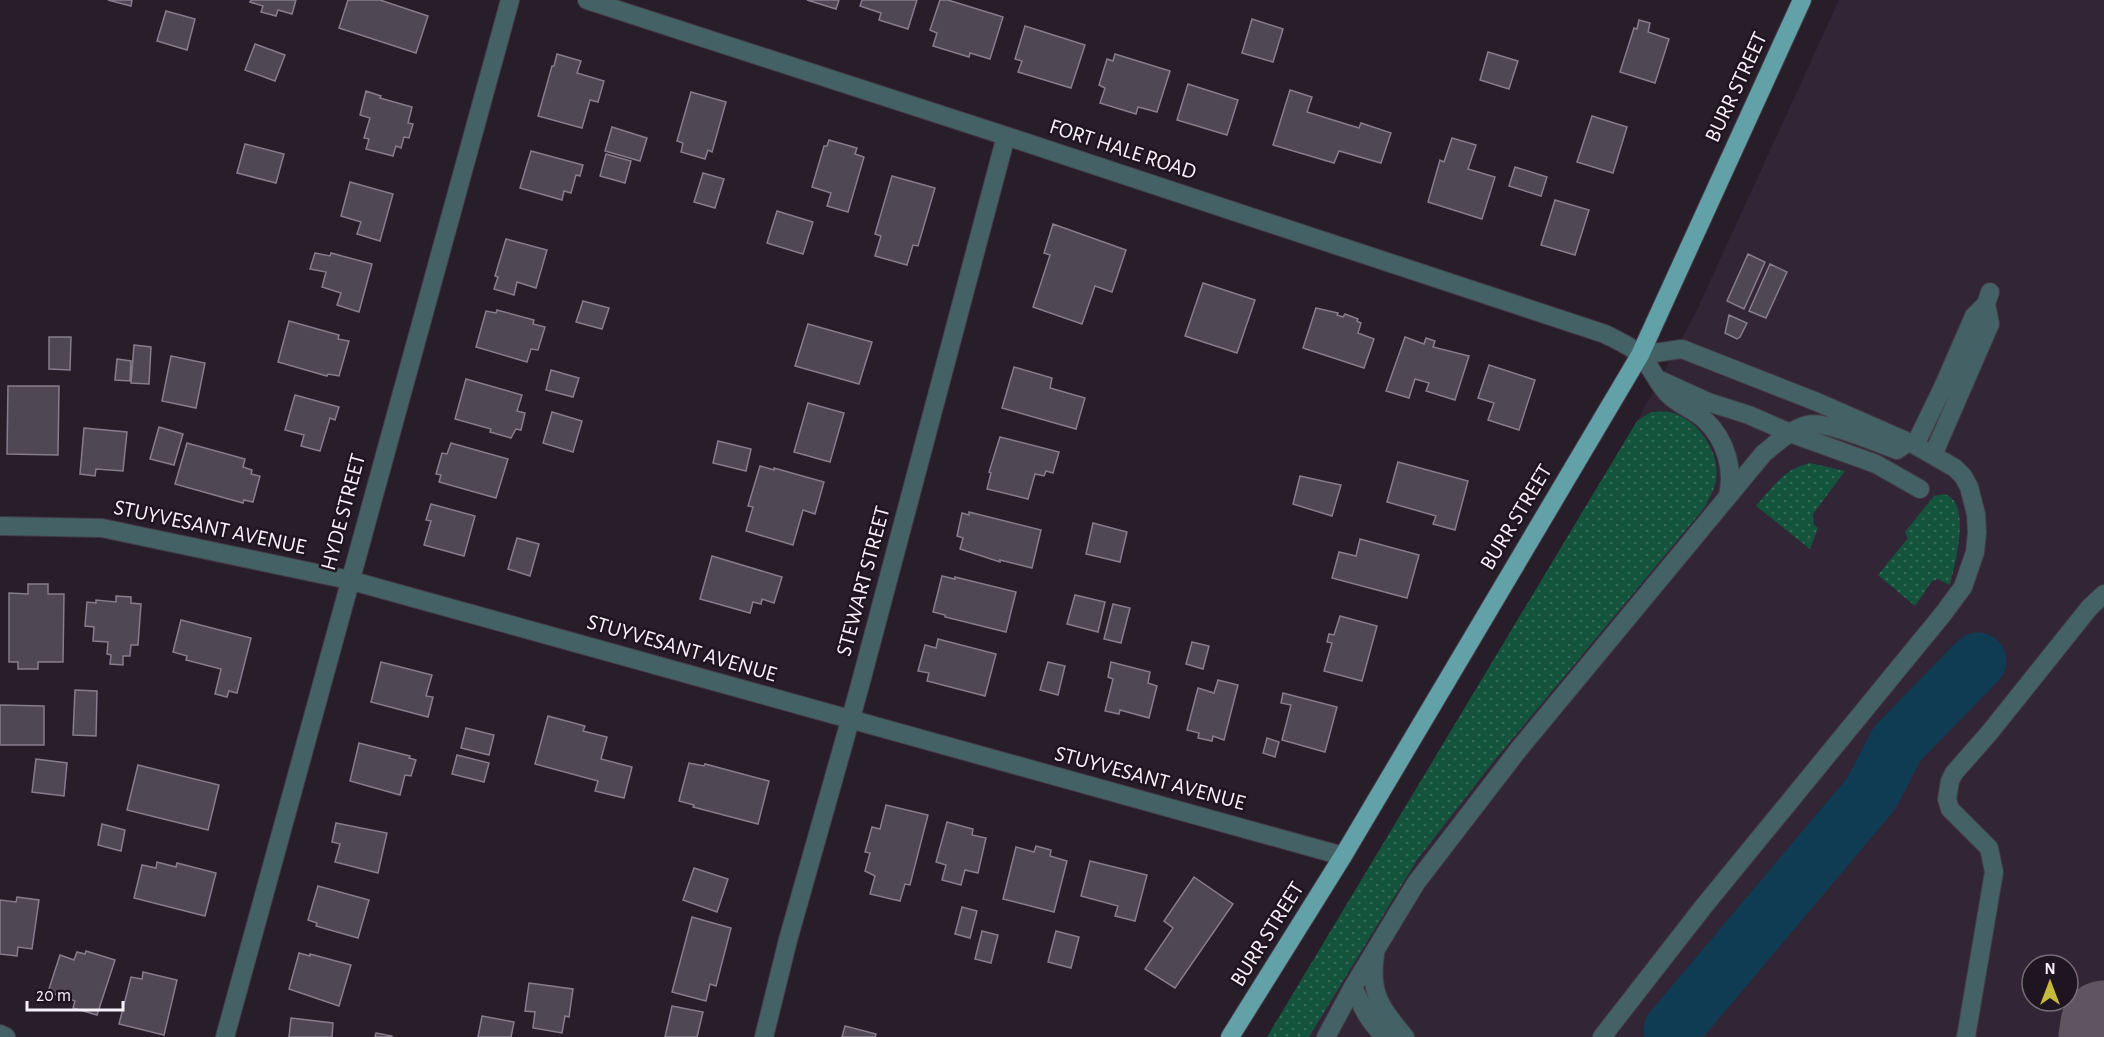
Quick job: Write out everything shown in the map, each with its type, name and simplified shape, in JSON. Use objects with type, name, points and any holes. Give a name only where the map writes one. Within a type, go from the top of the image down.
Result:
[{"type":"main road","name":"BURR STREET","points":[[1230,1037],[1343,856],[1640,355],[1802,0]]},
{"type":"street","name":"HYDE STREET","points":[[225,1037],[510,0]]},
{"type":"street","name":"FORT HALE ROAD","points":[[586,0],[1590,327],[1640,355]]},
{"type":"street","name":"STEWART STREET","points":[[764,1037],[788,940],[851,720],[1006,136]]},
{"type":"street","points":[[1326,1037],[1353,987],[1416,883],[1491,784],[1764,453],[1790,433],[1807,425],[1817,424],[1897,450],[1911,444],[1944,385],[1974,316],[1988,298],[1990,324],[1933,455]]},
{"type":"street","points":[[1602,1037],[1704,906],[1964,587],[1975,552],[1977,523],[1974,499],[1963,476],[1933,455],[1817,402],[1682,349],[1640,355],[1654,378],[1681,405],[1705,420],[1717,436],[1731,470],[1728,496]]},
{"type":"street","points":[[1654,378],[1708,402],[1749,415],[1790,433],[1876,464],[1920,489]]},
{"type":"street","name":"STUYVESANT AVENUE","points":[[0,526],[102,528],[349,580],[1343,856]]},
{"type":"street","points":[[1966,1037],[1994,872],[1989,848],[1950,809],[1947,799],[1950,781],[2090,607],[2104,594]]},
{"type":"street","points":[[1375,953],[1372,969],[1379,1002],[1384,1014],[1405,1037]]},
{"type":"street","points":[[1353,987],[1364,1012],[1385,1037]]},
{"type":"street","points":[[0,1034],[6,1037]]},
{"type":"shaded area","points":[[1839,0],[2104,0],[2104,1037],[1267,1037],[1637,421],[1695,314]]},
{"type":"green space","points":[[1651,412],[1670,412],[1690,422],[1698,429],[1711,448],[1717,470],[1716,481],[1705,507],[1494,761],[1417,860],[1309,1037],[1267,1037],[1637,421]]},
{"type":"green space","points":[[1810,463],[1845,471],[1813,514],[1814,525],[1818,528],[1810,549],[1756,506],[1786,474]]},
{"type":"green space","points":[[1944,494],[1953,499],[1960,521],[1958,550],[1950,585],[1938,579],[1932,581],[1915,606],[1878,575],[1908,538],[1905,532],[1934,496]]},
{"type":"building","points":[[108,0],[132,0],[131,6]]},
{"type":"building","points":[[251,0],[296,0],[292,14],[278,10],[276,16],[261,12],[263,6],[250,2]]},
{"type":"building","points":[[348,0],[380,0],[428,16],[416,53],[339,28]]},
{"type":"building","points":[[807,0],[839,0],[836,9]]},
{"type":"building","points":[[862,0],[917,0],[908,29],[879,20],[881,13],[860,6]]},
{"type":"building","points":[[940,0],[948,0],[1003,17],[990,59],[970,53],[969,57],[933,46],[937,33],[930,30]]},
{"type":"building","points":[[166,11],[195,19],[187,50],[157,41]]},
{"type":"building","points":[[1252,19],[1283,29],[1273,62],[1242,53]]},
{"type":"building","points":[[1639,20],[1650,23],[1648,32],[1669,39],[1655,83],[1620,72],[1634,28],[1637,29]]},
{"type":"building","points":[[1025,26],[1085,45],[1071,88],[1018,72],[1022,61],[1015,59]]},
{"type":"building","points":[[255,44],[285,55],[275,81],[245,70]]},
{"type":"building","points":[[1488,52],[1518,61],[1509,89],[1480,80]]},
{"type":"building","points":[[557,54],[581,61],[577,73],[604,81],[598,102],[590,100],[582,128],[538,116]]},
{"type":"building","points":[[1115,54],[1170,71],[1157,112],[1138,107],[1136,114],[1100,103],[1105,88],[1099,85],[1107,59],[1113,61]]},
{"type":"building","points":[[1188,84],[1238,100],[1227,135],[1177,120]]},
{"type":"building","points":[[1290,90],[1312,97],[1307,112],[1359,128],[1361,123],[1391,133],[1381,163],[1339,151],[1334,163],[1273,145]]},
{"type":"building","points":[[366,91],[381,96],[380,98],[412,107],[408,123],[413,124],[409,138],[404,137],[401,148],[396,146],[393,156],[366,149],[369,139],[364,138],[370,118],[360,115]]},
{"type":"building","points":[[691,92],[726,102],[712,152],[708,150],[705,159],[681,152],[683,143],[677,141]]},
{"type":"building","points":[[1592,116],[1627,127],[1613,173],[1577,162]]},
{"type":"building","points":[[612,127],[647,138],[640,161],[605,151]]},
{"type":"building","points":[[1452,138],[1476,145],[1468,169],[1495,177],[1482,219],[1428,202],[1440,160],[1444,162]]},
{"type":"building","points":[[829,140],[857,148],[855,154],[864,157],[848,212],[827,206],[831,193],[812,187],[824,146],[827,146]]},
{"type":"building","points":[[245,144],[284,154],[276,183],[237,173]]},
{"type":"building","points":[[531,151],[583,165],[580,176],[576,175],[571,193],[564,191],[562,200],[520,188]]},
{"type":"building","points":[[606,154],[631,161],[625,183],[600,176]]},
{"type":"building","points":[[1515,167],[1547,177],[1541,196],[1509,186]]},
{"type":"building","points":[[703,173],[724,179],[715,208],[694,202]]},
{"type":"building","points":[[892,176],[935,188],[918,246],[913,245],[907,265],[875,256],[881,236],[875,234]]},
{"type":"building","points":[[350,182],[393,194],[380,241],[357,234],[361,222],[341,216]]},
{"type":"building","points":[[1555,200],[1589,210],[1575,255],[1541,245]]},
{"type":"building","points":[[777,211],[813,222],[803,254],[767,243]]},
{"type":"building","points":[[1053,224],[1126,250],[1112,292],[1095,286],[1082,324],[1033,307],[1050,255],[1044,253]]},
{"type":"building","points":[[506,239],[547,250],[536,288],[517,282],[514,295],[494,289],[498,277],[495,276]]},
{"type":"building","points":[[315,253],[330,256],[331,253],[372,264],[359,312],[337,305],[341,293],[322,287],[326,272],[310,269]]},
{"type":"building","points":[[1748,254],[1765,262],[1744,309],[1727,301]]},
{"type":"building","points":[[1770,264],[1787,272],[1766,318],[1749,311]]},
{"type":"building","points":[[1203,283],[1255,300],[1237,353],[1185,336]]},
{"type":"building","points":[[583,301],[609,308],[602,329],[576,322]]},
{"type":"building","points":[[1316,308],[1338,313],[1337,315],[1343,317],[1345,314],[1358,319],[1357,321],[1361,323],[1358,333],[1374,339],[1364,368],[1303,348]]},
{"type":"building","points":[[497,310],[534,320],[533,324],[545,327],[538,350],[531,349],[527,362],[476,347],[486,311],[496,313]]},
{"type":"building","points":[[1729,315],[1747,323],[1737,339],[1725,333]]},
{"type":"building","points":[[289,321],[339,335],[338,339],[349,341],[339,376],[328,374],[327,376],[278,362]]},
{"type":"building","points":[[808,324],[872,342],[859,384],[795,366]]},
{"type":"building","points":[[49,337],[71,337],[70,370],[49,369]]},
{"type":"building","points":[[1405,337],[1424,344],[1426,338],[1435,341],[1433,347],[1469,356],[1455,400],[1426,391],[1429,383],[1415,379],[1409,398],[1386,391]]},
{"type":"building","points":[[134,345],[151,347],[149,384],[131,383]]},
{"type":"building","points":[[171,356],[205,363],[196,408],[162,401]]},
{"type":"building","points":[[117,359],[131,361],[130,381],[115,380]]},
{"type":"building","points":[[1489,365],[1535,380],[1519,430],[1488,420],[1494,403],[1478,398]]},
{"type":"building","points":[[1014,367],[1052,378],[1050,388],[1085,398],[1076,429],[1002,408]]},
{"type":"building","points":[[551,370],[579,378],[573,397],[546,390]]},
{"type":"building","points":[[466,379],[522,395],[517,411],[525,413],[521,430],[516,429],[511,438],[490,432],[491,429],[455,419]]},
{"type":"building","points":[[8,386],[59,386],[58,455],[7,454]]},
{"type":"building","points":[[295,395],[339,407],[335,420],[330,418],[320,451],[301,446],[304,435],[285,430]]},
{"type":"building","points":[[808,403],[844,413],[830,462],[794,452]]},
{"type":"building","points":[[552,412],[582,421],[573,452],[543,443]]},
{"type":"building","points":[[159,427],[183,434],[174,465],[150,459]]},
{"type":"building","points":[[84,428],[127,432],[123,471],[96,469],[95,476],[80,474]]},
{"type":"building","points":[[1000,437],[1059,452],[1053,473],[1046,471],[1044,476],[1035,474],[1028,499],[987,489],[991,473],[989,472]]},
{"type":"building","points":[[718,441],[751,449],[746,471],[713,463]]},
{"type":"building","points":[[187,443],[245,459],[243,467],[252,470],[251,474],[260,476],[253,502],[244,500],[243,503],[175,484]]},
{"type":"building","points":[[451,443],[508,459],[496,498],[439,482],[441,475],[436,474],[442,453],[447,454]]},
{"type":"building","points":[[1398,462],[1468,481],[1455,530],[1433,524],[1436,516],[1387,502]]},
{"type":"building","points":[[760,466],[824,482],[815,514],[803,510],[793,545],[746,531],[753,507],[748,506]]},
{"type":"building","points":[[1300,476],[1341,485],[1332,516],[1293,504]]},
{"type":"building","points":[[431,504],[475,516],[464,556],[424,545],[431,521],[426,520]]},
{"type":"building","points":[[969,512],[1041,530],[1032,568],[1000,560],[1000,562],[960,549],[963,538],[957,536],[962,513],[969,515]]},
{"type":"building","points":[[1093,523],[1127,532],[1120,562],[1086,554]]},
{"type":"building","points":[[517,538],[539,544],[530,576],[508,569]]},
{"type":"building","points":[[1360,539],[1419,555],[1407,598],[1332,578],[1339,552],[1356,556]]},
{"type":"building","points":[[712,556],[782,577],[774,603],[762,599],[761,604],[753,602],[750,613],[700,599]]},
{"type":"building","points":[[942,576],[1016,592],[1006,632],[933,612]]},
{"type":"building","points":[[28,584],[48,584],[48,594],[64,594],[63,662],[38,662],[38,669],[18,669],[18,662],[9,662],[9,593],[28,594]]},
{"type":"building","points":[[1075,595],[1105,602],[1098,632],[1067,624]]},
{"type":"building","points":[[116,596],[131,597],[131,603],[141,604],[138,645],[131,645],[130,656],[123,656],[123,665],[110,664],[111,655],[107,654],[108,642],[93,641],[94,627],[85,626],[87,602],[96,603],[96,600],[116,602]]},
{"type":"building","points":[[1113,604],[1130,608],[1121,643],[1104,639]]},
{"type":"building","points":[[1340,616],[1377,626],[1362,681],[1324,671],[1332,643],[1327,642],[1329,634],[1334,635]]},
{"type":"building","points":[[181,620],[251,638],[237,693],[229,691],[227,697],[215,694],[221,669],[186,660],[187,656],[173,652]]},
{"type":"building","points":[[938,639],[996,654],[985,696],[927,681],[929,673],[918,671],[925,645],[936,648]]},
{"type":"building","points":[[1192,642],[1209,646],[1203,669],[1186,664]]},
{"type":"building","points":[[381,662],[432,675],[426,696],[433,697],[428,717],[371,702]]},
{"type":"building","points":[[1048,662],[1065,666],[1058,695],[1040,690]]},
{"type":"building","points":[[1111,662],[1150,672],[1148,683],[1157,686],[1149,718],[1120,710],[1119,714],[1105,711],[1113,679],[1108,677]]},
{"type":"building","points":[[1218,680],[1238,685],[1224,740],[1213,736],[1212,741],[1198,738],[1199,733],[1187,730],[1198,688],[1214,693]]},
{"type":"building","points":[[75,690],[97,691],[96,736],[73,735]]},
{"type":"building","points":[[1283,693],[1337,707],[1325,752],[1282,740],[1291,705],[1281,703]]},
{"type":"building","points":[[0,705],[44,706],[44,745],[0,745]]},
{"type":"building","points":[[548,716],[585,726],[583,731],[607,737],[601,759],[632,767],[624,798],[595,791],[598,781],[535,764]]},
{"type":"building","points":[[466,728],[494,735],[489,755],[461,748]]},
{"type":"building","points":[[1267,738],[1279,742],[1275,757],[1263,753]]},
{"type":"building","points":[[359,743],[410,756],[409,758],[416,760],[411,776],[405,775],[400,795],[350,781]]},
{"type":"building","points":[[457,755],[489,763],[484,782],[452,774]]},
{"type":"building","points":[[36,759],[67,763],[64,796],[32,792]]},
{"type":"building","points":[[689,763],[704,766],[705,764],[769,781],[758,824],[693,807],[694,805],[679,801]]},
{"type":"building","points":[[138,765],[219,785],[208,830],[127,810]]},
{"type":"building","points":[[886,805],[928,815],[910,885],[905,884],[900,901],[870,894],[875,876],[865,871],[870,853],[865,852],[872,827],[880,829]]},
{"type":"building","points":[[947,822],[973,829],[972,835],[986,838],[978,873],[965,870],[961,885],[942,880],[946,865],[936,862]]},
{"type":"building","points":[[336,823],[387,833],[378,873],[335,862],[340,844],[332,842]]},
{"type":"building","points":[[102,824],[125,830],[121,851],[98,845]]},
{"type":"building","points":[[1036,846],[1051,850],[1050,856],[1067,861],[1054,912],[1003,899],[1016,847],[1034,852]]},
{"type":"building","points":[[1090,861],[1147,875],[1135,921],[1115,916],[1118,906],[1081,896]]},
{"type":"building","points":[[157,862],[176,867],[177,863],[216,873],[205,916],[134,898],[142,865],[156,868]]},
{"type":"building","points":[[694,868],[728,879],[717,912],[683,900]]},
{"type":"building","points":[[1194,877],[1233,904],[1175,988],[1145,969],[1173,928],[1164,921]]},
{"type":"building","points":[[318,886],[369,900],[358,938],[316,926],[317,923],[308,920]]},
{"type":"building","points":[[17,897],[39,900],[32,949],[18,947],[17,956],[0,954],[0,900],[16,902]]},
{"type":"building","points":[[962,907],[977,911],[970,938],[955,934]]},
{"type":"building","points":[[692,917],[731,928],[716,986],[710,984],[706,1001],[672,992]]},
{"type":"building","points":[[982,931],[998,935],[991,963],[975,959]]},
{"type":"building","points":[[1056,931],[1079,937],[1071,968],[1048,962]]},
{"type":"building","points":[[86,951],[115,960],[97,1015],[73,1008],[75,1001],[48,992],[60,955],[74,960],[77,952],[85,954]]},
{"type":"building","points":[[299,953],[351,965],[339,1006],[289,989]]},
{"type":"building","points":[[143,972],[177,980],[164,1035],[119,1024],[131,977],[142,979]]},
{"type":"building","points":[[529,983],[573,989],[569,1017],[565,1016],[562,1033],[533,1028],[535,1012],[525,1011]]},
{"type":"building","points":[[672,1006],[703,1012],[697,1037],[665,1037]]},
{"type":"building","points":[[482,1016],[514,1022],[511,1037],[478,1037]]},
{"type":"building","points":[[291,1018],[333,1023],[332,1037],[289,1037]]},
{"type":"building","points":[[845,1026],[876,1034],[875,1037],[842,1037]]},
{"type":"building","points":[[376,1033],[392,1036],[392,1037],[375,1037]]},
{"type":"waterway","points":[[1672,1030],[1871,794],[1897,744],[1978,661]]},
{"type":"taxiway","points":[[2102,1037],[2104,1024]]}]
